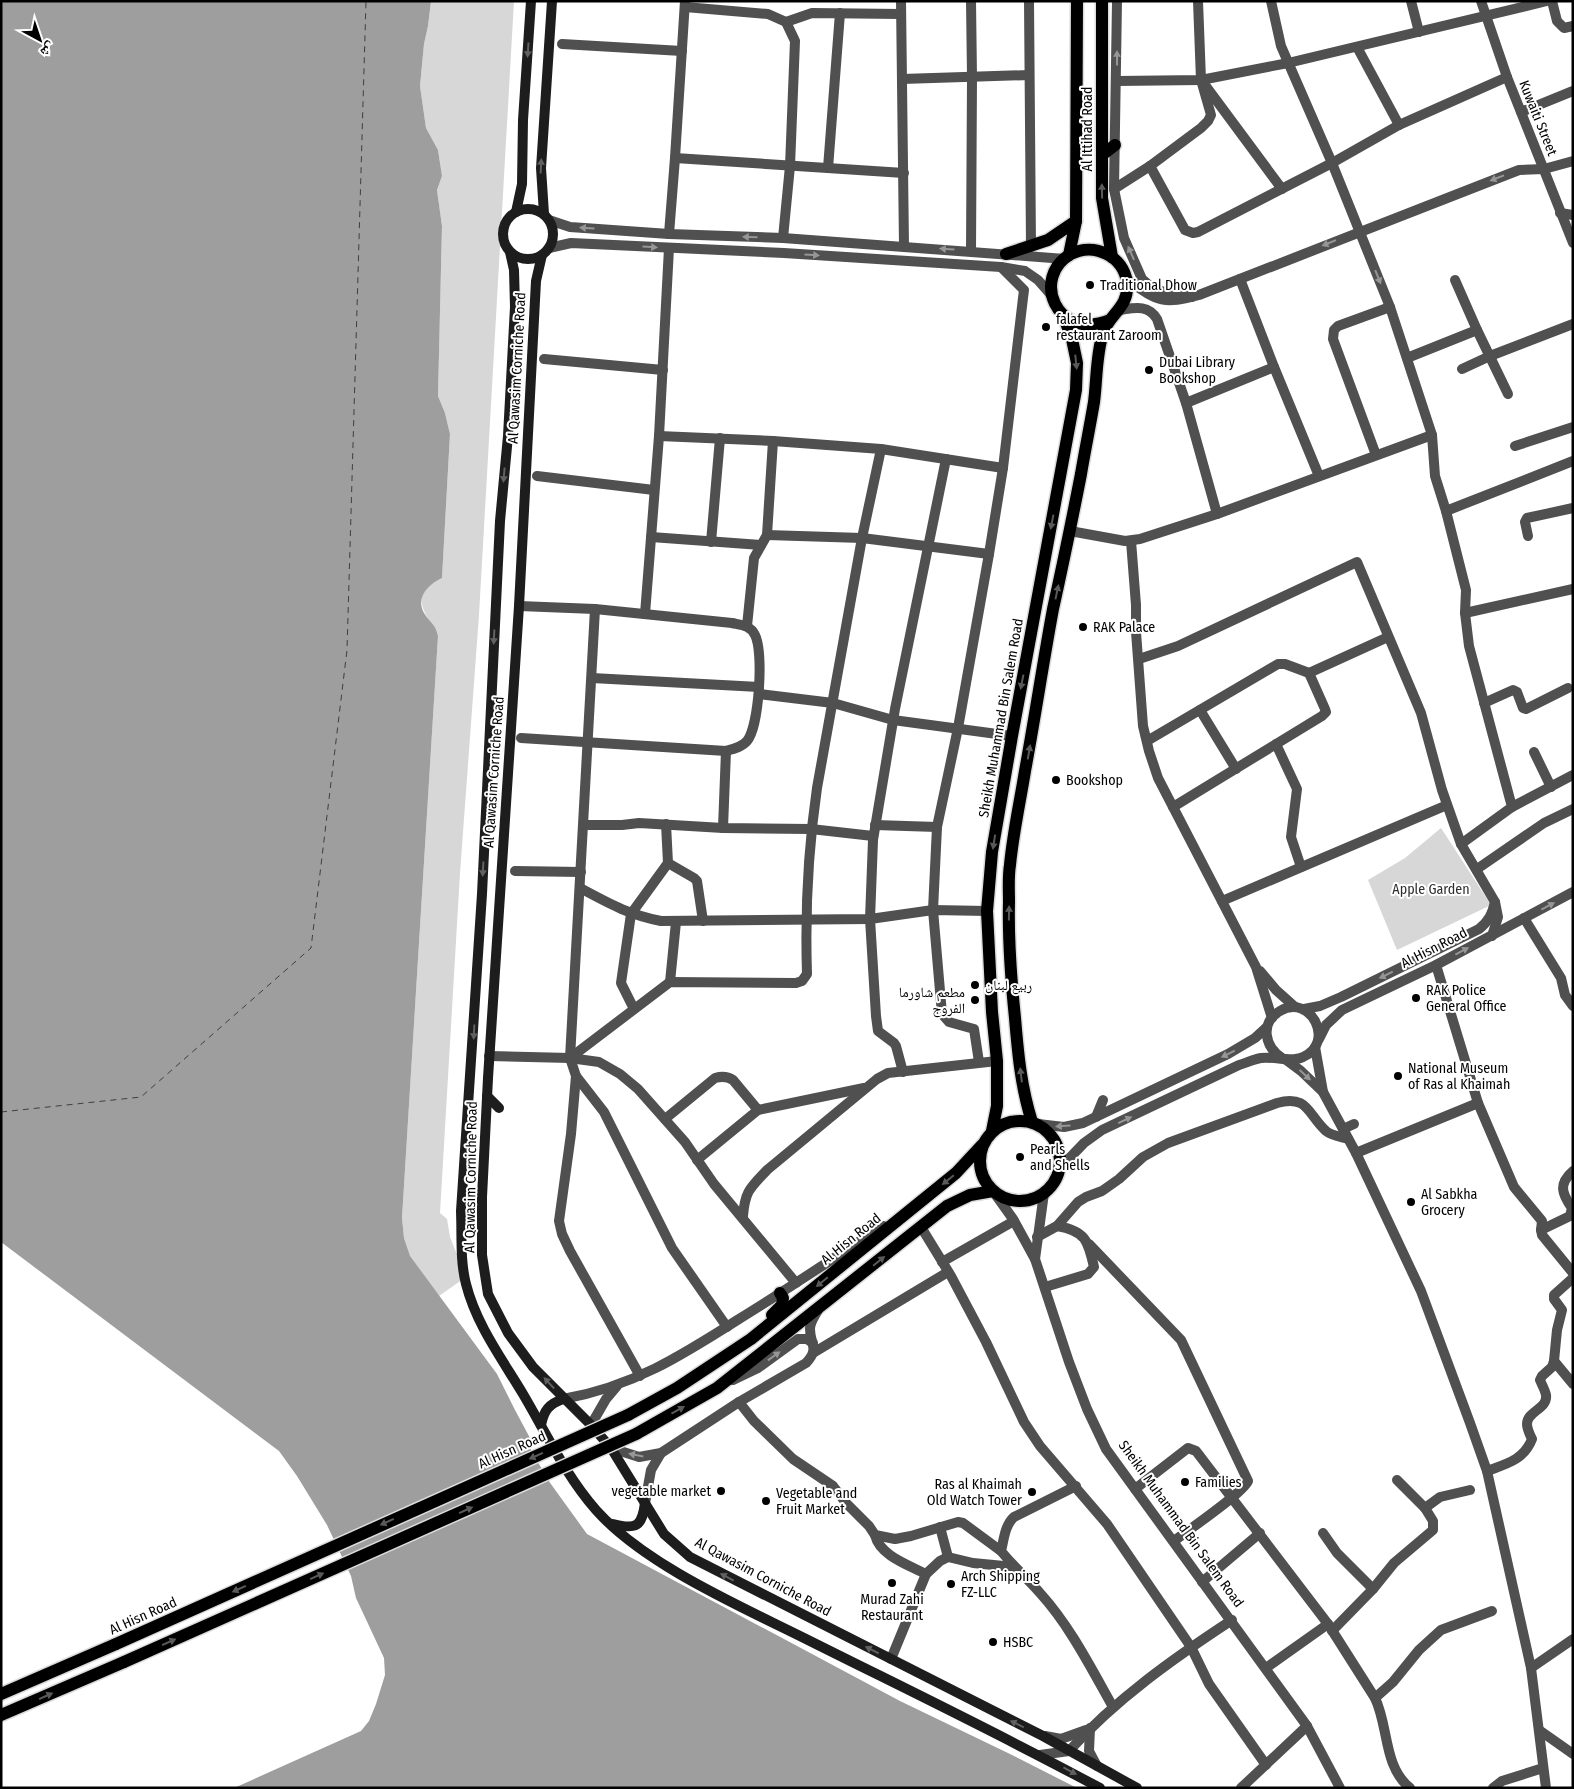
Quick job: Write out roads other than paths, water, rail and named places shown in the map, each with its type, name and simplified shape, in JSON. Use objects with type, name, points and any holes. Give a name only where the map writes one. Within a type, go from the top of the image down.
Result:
[{"type":"main road","points":[[516,212],[522,184],[523,120],[531,1]]},
{"type":"main road","points":[[546,217],[530,209],[516,212],[510,216],[503,230],[503,238],[510,252],[517,257],[534,258],[546,251],[553,239],[552,229],[546,217],[541,168],[552,1]]},
{"type":"main road","name":"Al Ittihad Road","points":[[1067,257],[1076,221],[1077,1]]},
{"type":"main road","name":"Al Ittihad Road","points":[[1102,1],[1102,198],[1112,257]]},
{"type":"main road","points":[[1102,155],[1115,145]]},
{"type":"main road","points":[[1006,254],[1048,240],[1076,221]]},
{"type":"main road","points":[[1035,1123],[1022,1086],[1012,993],[1008,932],[1009,866],[1053,612],[1094,400],[1103,333],[1110,320],[1120,310],[1127,292],[1127,280],[1124,271],[1112,257],[1102,251],[1091,249],[1079,251],[1067,257],[1060,263],[1054,273],[1052,296],[1056,306],[1064,316],[1074,322],[1086,325],[1110,320]]},
{"type":"main road","name":"Al Qawasim Corniche Road","points":[[546,251],[536,281],[519,606],[489,1056],[482,1197],[482,1255],[488,1294],[508,1333],[533,1367],[591,1425],[610,1448],[664,1534],[690,1556],[1043,1736],[1137,1788]]},
{"type":"main road","name":"Al Qawasim Corniche Road","points":[[510,252],[514,270],[515,307],[508,436],[500,521],[482,894],[461,1211],[462,1259],[466,1283],[473,1305],[572,1477],[596,1510],[632,1542],[671,1569],[705,1587],[1040,1755],[1100,1788]]},
{"type":"main road","name":"Sheikh Muhammad Bin Salem Road","points":[[992,1131],[996,1106],[997,1061],[992,1012],[987,911],[992,852],[1076,390],[1077,363],[1072,339],[1064,316]]},
{"type":"main road","points":[[487,1096],[499,1108]]},
{"type":"main road","points":[[1021,1120],[1035,1123],[1048,1132],[1056,1143],[1060,1156],[1059,1169],[1051,1186],[1044,1193],[1034,1198],[1024,1201],[1002,1197],[985,1182],[980,1170],[979,1158],[982,1146],[992,1131],[1001,1125],[1021,1120]]},
{"type":"main road","name":"Al Hisn Road","points":[[1,1694],[628,1414],[677,1388],[751,1340],[956,1173],[982,1146]]},
{"type":"main road","points":[[1,1715],[636,1434],[717,1388],[947,1206],[970,1195],[993,1191]]},
{"type":"main road","points":[[628,1414],[746,1335],[775,1312],[782,1305],[783,1298],[780,1293]]},
{"type":"main road","points":[[541,1425],[543,1414],[548,1407],[563,1399]]},
{"type":"main road","points":[[610,1523],[624,1527],[633,1526],[643,1518],[645,1503]]},
{"type":"street","points":[[901,1],[904,247]]},
{"type":"street","points":[[971,1],[971,251]]},
{"type":"street","points":[[1029,1],[1031,247]]},
{"type":"street","points":[[1117,1],[1114,188],[1124,238],[1142,279],[1150,286],[1164,292],[1193,297]]},
{"type":"street","points":[[1114,188],[1150,166],[1201,128],[1211,115],[1201,80],[1198,1]]},
{"type":"street","points":[[1261,1],[1271,2],[1281,46],[1332,163],[1390,307],[1432,435],[1435,476],[1466,590],[1465,613],[1469,646],[1512,807]]},
{"type":"street","points":[[1411,1],[1419,32]]},
{"type":"street","name":"Kuwaiti Street","points":[[1480,1],[1507,78],[1573,243]]},
{"type":"street","points":[[1117,81],[1201,80],[1288,64],[1547,1]]},
{"type":"street","points":[[1552,1],[1559,24],[1564,28],[1573,26]]},
{"type":"street","points":[[668,234],[676,158],[685,4],[768,14],[786,22],[795,41],[790,166],[783,238]]},
{"type":"street","points":[[828,168],[840,13]]},
{"type":"street","points":[[786,22],[807,14],[901,14]]},
{"type":"street","points":[[562,44],[682,51]]},
{"type":"street","points":[[1358,47],[1398,125]]},
{"type":"street","points":[[902,79],[1029,75]]},
{"type":"street","points":[[1150,166],[1185,230],[1193,233],[1198,232],[1332,163],[1398,125],[1507,78]]},
{"type":"street","points":[[1201,80],[1282,189]]},
{"type":"street","points":[[1521,112],[1573,91]]},
{"type":"street","points":[[676,158],[904,174]]},
{"type":"street","points":[[1127,280],[1150,296],[1168,302],[1193,297],[1519,170],[1544,169],[1573,161]]},
{"type":"street","points":[[1560,213],[1573,215]]},
{"type":"street","points":[[546,217],[570,227],[668,234],[783,238],[1067,257]]},
{"type":"street","points":[[546,251],[571,244],[784,253],[1001,267],[1025,271],[1038,280],[1052,296]]},
{"type":"street","points":[[645,614],[659,436],[669,248]]},
{"type":"street","points":[[979,1062],[974,1029],[949,1022],[942,1014],[933,910],[938,827],[958,728],[1003,468],[1024,290],[1001,267]]},
{"type":"street","points":[[1240,279],[1319,476]]},
{"type":"street","points":[[1456,280],[1477,330],[1508,394]]},
{"type":"street","points":[[1376,455],[1332,340],[1338,326],[1390,307]]},
{"type":"street","points":[[1120,310],[1144,308],[1155,316],[1159,324],[1186,403],[1217,514]]},
{"type":"street","points":[[1462,369],[1490,356],[1573,324]]},
{"type":"street","points":[[1407,358],[1477,330]]},
{"type":"street","points":[[544,359],[663,370]]},
{"type":"street","points":[[1186,403],[1274,367]]},
{"type":"street","points":[[1515,446],[1573,427]]},
{"type":"street","points":[[1070,530],[1131,541],[1217,514],[1432,435]]},
{"type":"street","points":[[659,436],[773,441],[881,450],[1003,468]]},
{"type":"street","points":[[711,542],[720,438]]},
{"type":"street","points":[[747,626],[754,558],[767,535],[773,441]]},
{"type":"street","points":[[570,1058],[670,982],[796,983],[802,981],[807,974],[806,921],[811,829],[862,538],[881,450]]},
{"type":"street","points":[[903,1072],[894,1043],[878,1032],[870,919],[873,836],[893,720],[946,460]]},
{"type":"street","points":[[1446,511],[1573,461]]},
{"type":"street","points":[[537,476],[654,490]]},
{"type":"street","points":[[1528,536],[1525,520],[1529,516],[1573,508]]},
{"type":"street","points":[[767,535],[862,538],[989,554]]},
{"type":"street","points":[[651,537],[761,545]]},
{"type":"street","points":[[1131,541],[1141,700],[1147,741],[1158,778],[1256,966],[1276,990],[1299,1008],[1311,1014],[1316,1022],[1319,1030],[1317,1043],[1323,1092]]},
{"type":"street","points":[[1139,659],[1178,646],[1357,562],[1421,713],[1461,844],[1495,902],[1498,917],[1492,936]]},
{"type":"street","points":[[1465,613],[1573,589]]},
{"type":"street","points":[[519,606],[595,609],[747,626],[756,636],[759,662],[759,690],[752,731],[746,742],[736,749],[726,751],[521,738]]},
{"type":"street","points":[[595,609],[570,1058],[576,1076],[604,1112],[672,1248],[726,1327]]},
{"type":"street","points":[[1147,741],[1278,664],[1285,664],[1309,673],[1388,637]]},
{"type":"street","points":[[1173,807],[1322,716],[1326,712],[1309,673]]},
{"type":"street","points":[[592,678],[759,690],[833,703],[893,720],[1012,736]]},
{"type":"street","points":[[1484,703],[1513,690],[1517,692],[1522,708],[1526,709],[1568,688]]},
{"type":"street","points":[[1200,710],[1236,769]]},
{"type":"street","points":[[1276,744],[1297,788],[1291,837],[1301,867]]},
{"type":"street","points":[[723,828],[726,751]]},
{"type":"street","points":[[1534,752],[1551,787]]},
{"type":"street","points":[[1461,844],[1512,807],[1573,775]]},
{"type":"street","points":[[1222,901],[1448,805]]},
{"type":"street","points":[[1477,869],[1544,823],[1573,809]]},
{"type":"street","points":[[584,825],[639,823],[723,828],[811,829],[873,836]]},
{"type":"street","points":[[634,1009],[620,984],[631,914],[668,863],[666,824]]},
{"type":"street","points":[[875,825],[938,827]]},
{"type":"street","points":[[668,863],[697,881],[702,921]]},
{"type":"street","points":[[515,870],[581,872]]},
{"type":"street","points":[[580,888],[631,914],[676,922],[870,919],[933,910],[987,911]]},
{"type":"street","name":"Al Hisn Road","points":[[1317,1043],[1326,1025],[1342,1010],[1436,965],[1573,892]]},
{"type":"street","name":"Al Hisn Road","points":[[1299,1008],[1320,1006],[1341,997],[1479,929],[1487,923],[1492,915],[1495,902]]},
{"type":"street","points":[[1524,918],[1560,978],[1565,995],[1573,1006]]},
{"type":"street","points":[[670,982],[676,922]]},
{"type":"street","points":[[1436,965],[1478,1103],[1514,1187],[1542,1221],[1542,1235],[1573,1273]]},
{"type":"street","points":[[1256,966],[1270,1022],[1266,1036],[1269,1045],[1274,1053],[1301,1071],[1323,1092],[1356,1153],[1421,1292],[1487,1471],[1507,1553],[1531,1668],[1546,1788]]},
{"type":"street","points":[[1035,1123],[1064,1127],[1083,1123],[1238,1049],[1255,1038],[1278,1012],[1286,1008],[1299,1008]]},
{"type":"street","points":[[1059,1169],[1084,1143],[1102,1130],[1239,1065],[1261,1058],[1294,1060],[1302,1058],[1310,1054],[1317,1043]]},
{"type":"street","points":[[489,1056],[570,1058],[599,1062],[620,1074],[638,1089],[685,1142],[697,1160],[796,1283]]},
{"type":"street","points":[[743,1216],[744,1198],[751,1186],[766,1170],[877,1079],[888,1073],[997,1061]]},
{"type":"street","points":[[576,1076],[571,1134],[559,1221],[562,1234],[640,1376]]},
{"type":"street","points":[[665,1119],[715,1078],[722,1076],[733,1080],[758,1110]]},
{"type":"street","points":[[697,1160],[758,1110],[868,1087]]},
{"type":"street","points":[[1096,1117],[1103,1100]]},
{"type":"street","points":[[1038,1237],[1057,1226],[1078,1202],[1117,1181],[1143,1157],[1154,1150],[1168,1143],[1284,1100],[1299,1102],[1305,1105],[1326,1131],[1348,1139]]},
{"type":"street","points":[[1356,1153],[1478,1103]]},
{"type":"street","points":[[1343,1129],[1354,1124]]},
{"type":"street","points":[[1541,1230],[1570,1216],[1572,1208],[1563,1192],[1563,1184],[1573,1171]]},
{"type":"street","name":"Sheikh Muhammad Bin Salem Road","points":[[993,1191],[1014,1222],[1035,1259],[1069,1362],[1087,1409],[1106,1449],[1202,1582],[1232,1620],[1307,1726],[1340,1788]]},
{"type":"street","name":"Sheikh Muhammad Bin Salem Road","points":[[1035,1259],[1044,1193]]},
{"type":"street","points":[[563,1399],[618,1386],[687,1352],[921,1202]]},
{"type":"street","points":[[942,1262],[1014,1222]]},
{"type":"street","points":[[1057,1226],[1071,1228],[1079,1232],[1181,1340],[1248,1481],[1247,1485],[1231,1498],[1174,1541]]},
{"type":"street","points":[[921,1227],[986,1342],[1024,1422],[1040,1446],[1107,1524],[1190,1647],[1209,1684],[1266,1764]]},
{"type":"street","points":[[1045,1287],[1091,1272],[1094,1267],[1089,1244]]},
{"type":"street","points":[[813,1348],[948,1272]]},
{"type":"street","points":[[1487,1471],[1517,1460],[1528,1448],[1532,1439],[1526,1424],[1528,1419],[1544,1404],[1546,1394],[1540,1380],[1552,1367],[1554,1361],[1557,1330],[1562,1310],[1554,1299],[1554,1295],[1573,1278]]},
{"type":"street","points":[[610,1448],[640,1457],[661,1453],[739,1402],[799,1368],[806,1363],[813,1348],[810,1330],[811,1323],[818,1309]]},
{"type":"street","points":[[717,1388],[758,1368],[798,1339],[807,1339],[813,1348]]},
{"type":"street","points":[[1554,1361],[1573,1384]]},
{"type":"street","points":[[591,1425],[606,1399],[618,1386]]},
{"type":"street","points":[[739,1402],[754,1421],[793,1459],[833,1486],[846,1503],[869,1526],[875,1535],[876,1543],[888,1554],[926,1574]]},
{"type":"street","points":[[1135,1489],[1188,1448],[1196,1451],[1260,1533],[1330,1628],[1375,1698],[1381,1710],[1390,1756],[1398,1774],[1410,1788]]},
{"type":"street","points":[[645,1503],[651,1470],[661,1453]]},
{"type":"street","points":[[1266,1668],[1330,1628],[1373,1589],[1394,1563],[1433,1530],[1433,1521],[1425,1508],[1397,1480]]},
{"type":"street","points":[[1001,1550],[1009,1521],[1014,1516],[1076,1486]]},
{"type":"street","points":[[1425,1508],[1440,1497],[1470,1490]]},
{"type":"street","points":[[875,1535],[895,1539],[963,1522],[1001,1550],[1014,1567],[1041,1593],[1072,1636],[1113,1707]]},
{"type":"street","points":[[940,1527],[948,1557]]},
{"type":"street","points":[[1202,1582],[1260,1533]]},
{"type":"street","points":[[1323,1533],[1337,1553],[1373,1589]]},
{"type":"street","points":[[891,1659],[926,1574],[940,1560],[948,1557],[973,1563],[1014,1567]]},
{"type":"street","points":[[1375,1698],[1393,1682],[1419,1650],[1441,1630],[1492,1612]]},
{"type":"street","points":[[1040,1755],[1069,1751],[1113,1707],[1190,1647],[1232,1620]]},
{"type":"street","points":[[1531,1668],[1573,1639]]},
{"type":"street","points":[[1241,1788],[1307,1726]]},
{"type":"street","points":[[1043,1736],[1061,1739],[1090,1728]]},
{"type":"street","points":[[1090,1728],[1089,1751],[1097,1766]]},
{"type":"street","points":[[1539,1730],[1573,1754]]},
{"type":"street","points":[[1493,1788],[1502,1781],[1543,1768]]},
{"type":"place","name":"Traditional Dhow","points":[[1090,285]]},
{"type":"place","name":"falafel restaurant Zaroom","points":[[1046,327]]},
{"type":"place","name":"Dubai Library Bookshop","points":[[1149,370]]},
{"type":"place","name":"RAK Palace","points":[[1083,627]]},
{"type":"place","name":"Bookshop","points":[[1056,780]]},
{"type":"place","name":"ربيع لبنان","points":[[975,985]]},
{"type":"place","name":"RAK Police General Office","points":[[1416,998]]},
{"type":"place","name":"مطعم شاورما الفروج","points":[[975,1000]]},
{"type":"place","name":"National Museum of Ras al Khaimah","points":[[1398,1076]]},
{"type":"place","name":"Pearls and Shells","points":[[1020,1157]]},
{"type":"place","name":"Al Sabkha Grocery","points":[[1411,1202]]},
{"type":"place","name":"Families","points":[[1185,1482]]},
{"type":"place","name":"vegetable market","points":[[721,1491]]},
{"type":"place","name":"Ras al Khaimah Old Watch Tower","points":[[1032,1492]]},
{"type":"place","name":"Vegetable and Fruit Market","points":[[766,1501]]},
{"type":"place","name":"Murad Zahi Restaurant","points":[[892,1583]]},
{"type":"place","name":"Arch Shipping FZ-LLC","points":[[951,1584]]},
{"type":"place","name":"HSBC","points":[[993,1642]]},
{"type":"park label","name":"Apple Garden","points":[[1431,889]]}]
